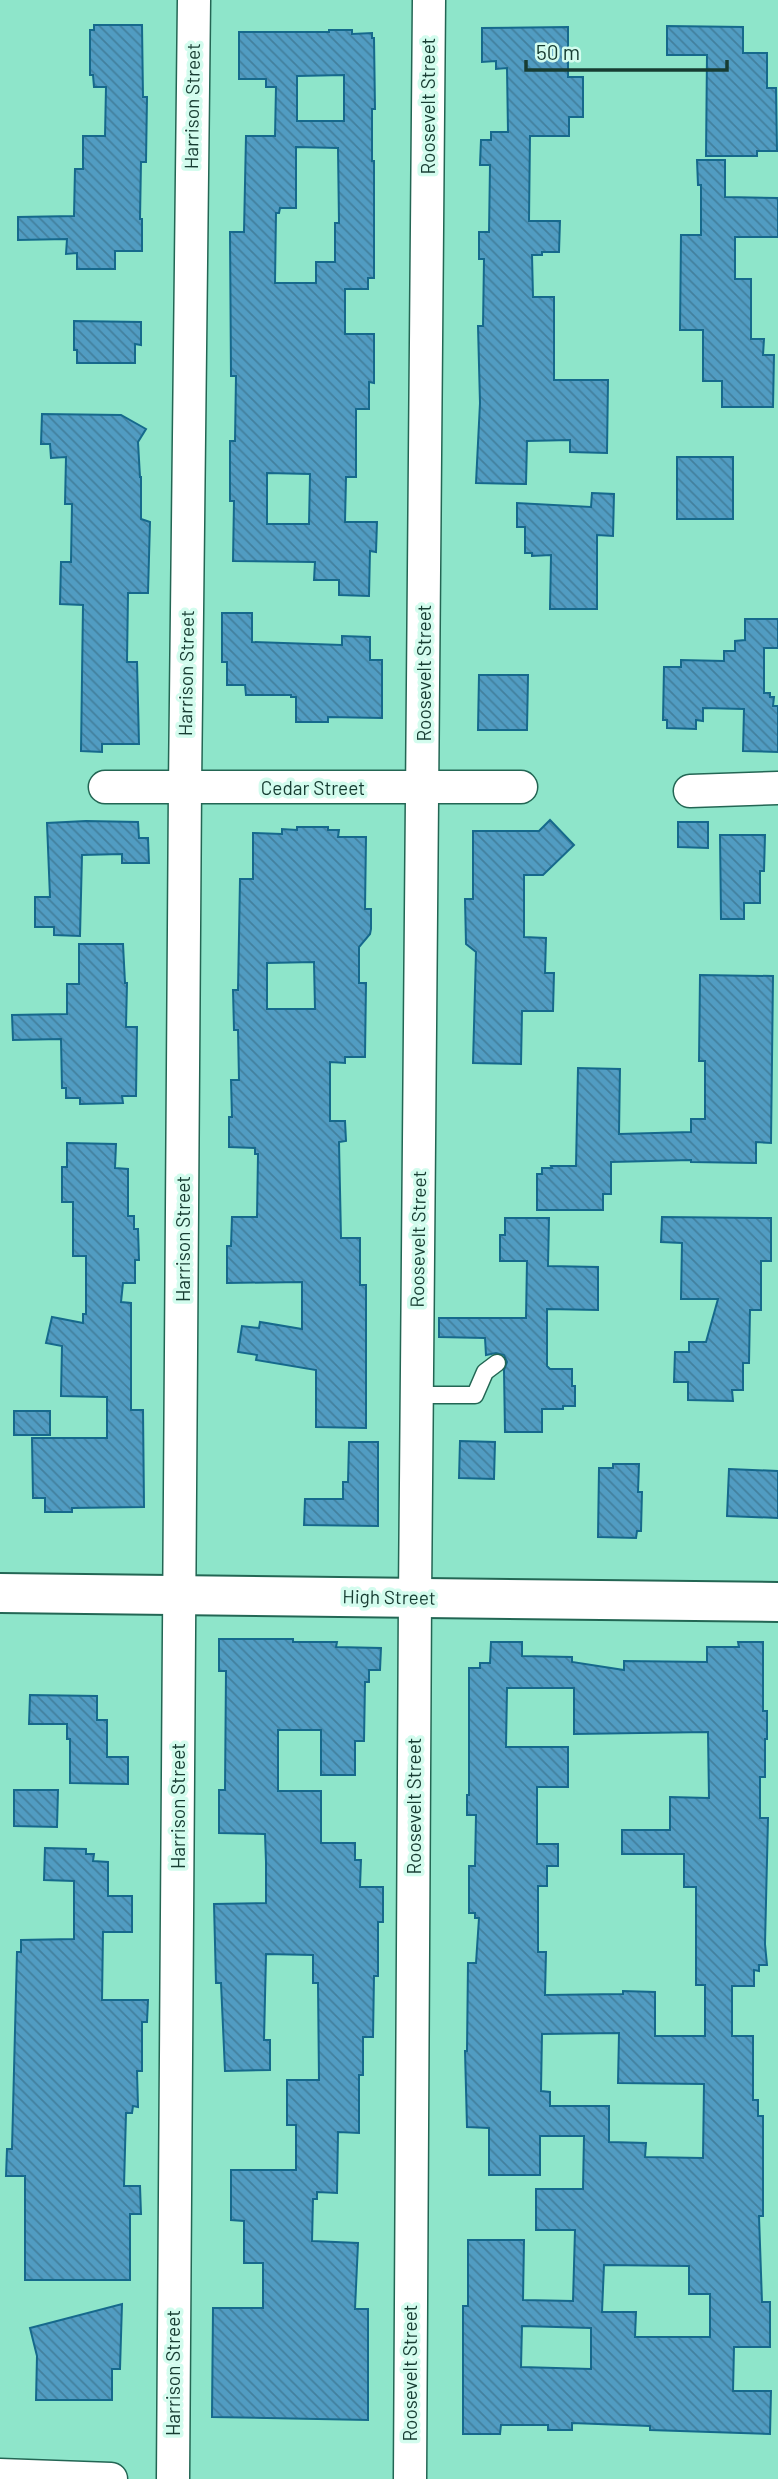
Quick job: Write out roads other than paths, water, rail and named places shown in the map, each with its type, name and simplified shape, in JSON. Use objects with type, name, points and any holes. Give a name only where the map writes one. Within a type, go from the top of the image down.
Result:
[{"type":"street","name":"Harrison Street","points":[[173,2479],[185,787],[194,0]]},
{"type":"street","name":"Roosevelt Street","points":[[410,2479],[429,0]]},
{"type":"street","name":"Cedar Street","points":[[105,788],[521,787]]},
{"type":"street","points":[[690,791],[778,788]]},
{"type":"street","name":"High Street","points":[[0,1593],[778,1602]]},
{"type":"street","points":[[0,2475],[111,2479]]},
{"type":"lane","points":[[417,1395],[475,1395],[485,1372],[497,1363]]}]
